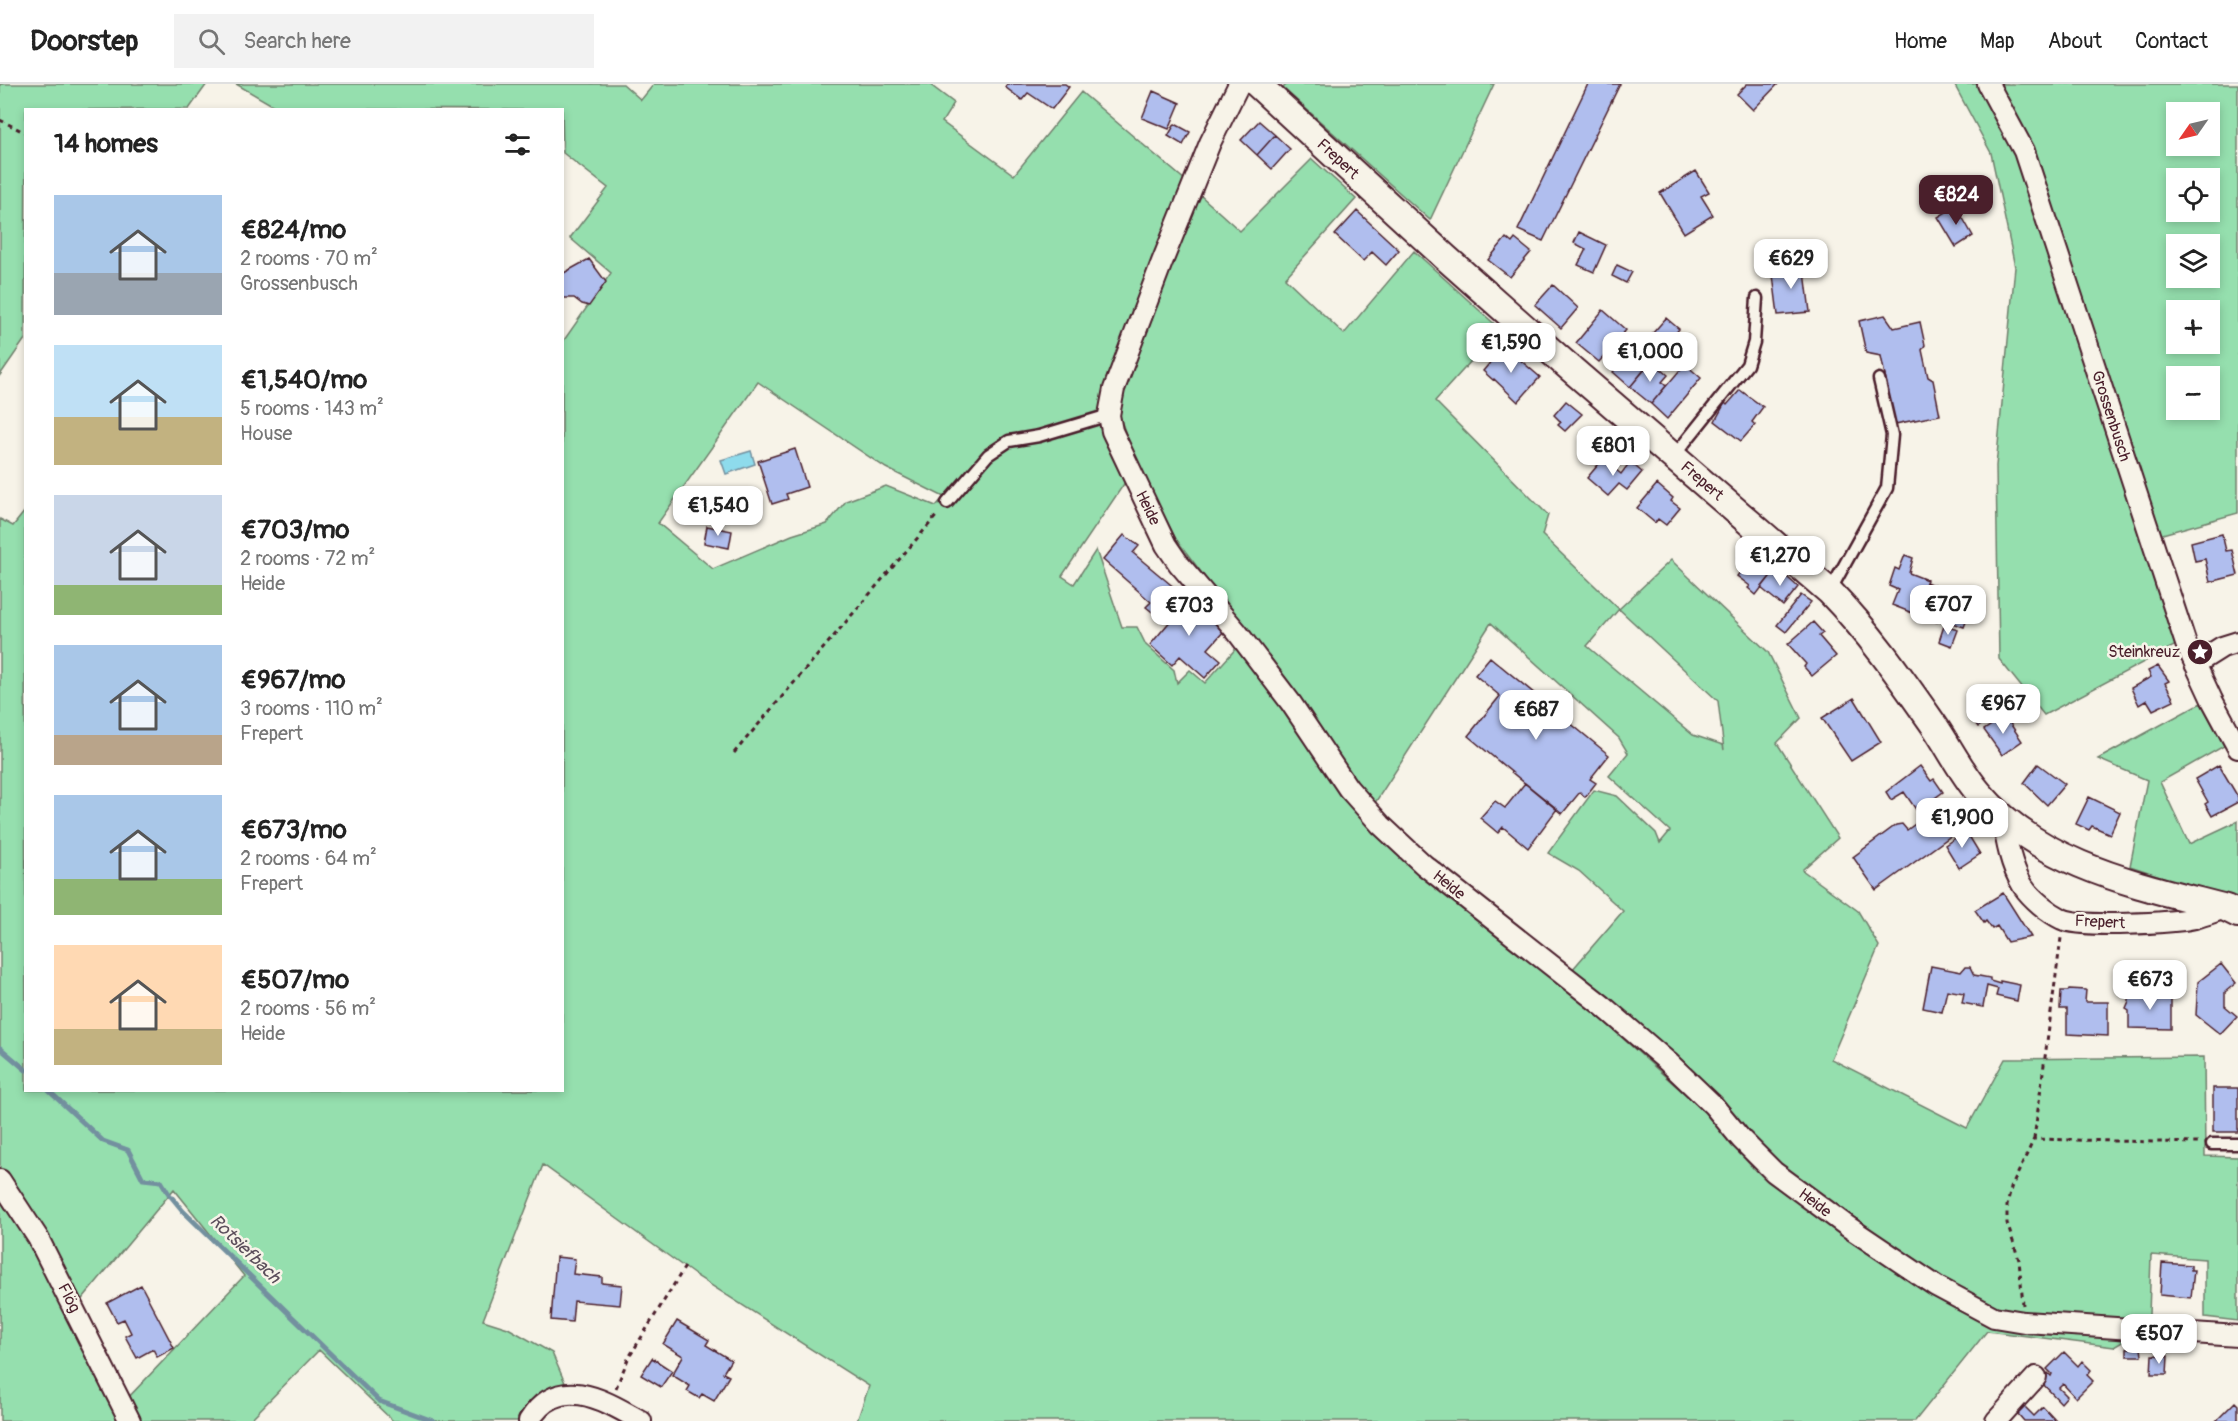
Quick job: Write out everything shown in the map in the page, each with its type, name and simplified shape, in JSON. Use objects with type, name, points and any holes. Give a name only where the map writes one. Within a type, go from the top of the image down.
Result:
[{"type":"street","name":"Heide","points":[[1239,84],[1210,143],[1162,262],[1114,389],[1109,416],[1112,431],[1166,545],[1200,591],[1237,632],[1291,703],[1348,788],[1381,825],[1450,887],[1539,955],[1668,1062],[1713,1105],[1741,1139],[1774,1172],[1847,1226],[1936,1286],[1994,1317],[2024,1322],[2238,1336]]},
{"type":"street","name":"Frepert","points":[[1257,84],[1562,361],[1830,592],[1857,619],[1936,728],[1979,793],[2022,833],[2057,855],[2119,879],[2232,911]]},
{"type":"street","name":"Grossenbusch","points":[[1988,84],[2024,151],[2182,633],[2195,664],[2238,748]]},
{"type":"street","points":[[2195,664],[2222,647],[2238,642]]},
{"type":"street","name":"Frepert","points":[[2002,815],[2008,850],[2023,886],[2046,910],[2064,920],[2138,923],[2193,918],[2232,911]]},
{"type":"street","name":"Flög","points":[[0,1180],[38,1238],[130,1421]]},
{"type":"street","points":[[1996,1421],[2036,1377]]},
{"type":"street","points":[[529,1421],[543,1403],[560,1395],[580,1394],[595,1396],[641,1421]]},
{"type":"lane","points":[[1674,456],[1747,365],[1754,342],[1757,298]]},
{"type":"lane","points":[[1830,592],[1887,488],[1892,435],[1879,379]]},
{"type":"lane","points":[[947,503],[988,455],[1009,441],[1039,436],[1109,416]]},
{"type":"lane","points":[[2212,1143],[2238,1144]]},
{"type":"path","points":[[0,120],[24,132]]},
{"type":"path","points":[[734,753],[947,503]]},
{"type":"path","points":[[2024,1322],[2019,1260],[2007,1222],[2007,1206],[2011,1188],[2034,1139],[2064,920]]},
{"type":"path","points":[[2034,1139],[2212,1143]]},
{"type":"path","points":[[613,1405],[618,1382],[628,1359],[686,1264]]},
{"type":"green space","points":[[0,84],[207,84],[190,108],[24,108],[24,340],[0,375]]},
{"type":"green space","points":[[236,84],[623,84],[641,100],[654,84],[929,84],[954,103],[942,122],[1014,175],[1081,92],[1186,181],[1100,406],[1100,427],[1126,481],[1062,576],[1074,584],[1096,550],[1122,627],[1137,627],[1146,645],[1174,670],[1177,683],[1190,670],[1205,683],[1240,644],[1316,758],[1352,805],[1571,992],[1704,1111],[1752,1167],[1749,1133],[1719,1101],[1572,970],[1623,911],[1579,871],[1548,853],[1594,790],[1617,796],[1656,833],[1660,843],[1670,831],[1609,776],[1628,753],[1619,738],[1491,623],[1373,806],[1296,697],[1176,539],[1136,462],[1118,412],[1123,389],[1200,195],[1240,231],[1312,159],[1356,199],[1285,278],[1344,334],[1414,251],[1500,329],[1435,401],[1548,515],[1542,535],[1619,609],[1671,560],[1768,652],[1801,718],[1777,743],[1838,838],[1802,870],[1858,911],[1879,946],[1831,1059],[1967,1128],[2005,1059],[2204,1057],[2205,1156],[2238,1157],[2238,1321],[2205,1317],[2205,1259],[2151,1255],[2149,1315],[2136,1334],[2114,1347],[1987,1331],[1915,1421],[857,1421],[869,1386],[695,1275],[543,1165],[483,1320],[508,1328],[552,1353],[566,1385],[533,1402],[518,1421],[393,1421],[319,1350],[249,1421],[137,1421],[126,1400],[244,1276],[174,1189],[78,1304],[126,1421],[0,1421],[0,519],[13,526],[24,512],[24,1092],[564,1092],[564,340],[611,273],[570,238],[608,188],[564,154],[564,108],[277,108]],"holes":[[[758,382],[886,468],[944,497],[936,506],[886,486],[846,501],[827,524],[792,535],[713,569],[658,523]],[[1619,609],[1718,701],[1724,750],[1723,745],[1693,735],[1587,646]]]},
{"type":"green space","points":[[1287,84],[1494,84],[1430,220],[1283,88]]},
{"type":"green space","points":[[1954,84],[2238,84],[2238,513],[2141,540],[2176,645],[2044,715],[1999,659],[1996,466],[2015,267],[1991,153]]},
{"type":"green space","points":[[2201,703],[2224,746],[2160,782],[2189,844],[2238,821],[2238,902],[2130,866],[2147,780],[2098,759]]},
{"type":"water","points":[[751,451],[755,464],[726,474],[721,460]]},
{"type":"building","points":[[1007,84],[1065,84],[1069,87],[1052,109],[1028,93],[1022,100],[1005,87]]},
{"type":"building","points":[[1588,84],[1620,84],[1543,241],[1518,230]]},
{"type":"building","points":[[1747,84],[1778,84],[1753,110],[1737,94]]},
{"type":"building","points":[[1153,91],[1180,103],[1169,129],[1142,118]]},
{"type":"building","points":[[1259,121],[1275,135],[1257,155],[1241,140]]},
{"type":"building","points":[[1175,124],[1190,132],[1183,145],[1168,136]]},
{"type":"building","points":[[1275,135],[1290,149],[1272,169],[1257,155]]},
{"type":"building","points":[[1696,171],[1709,192],[1701,196],[1713,215],[1684,233],[1660,193]]},
{"type":"building","points":[[1956,206],[1973,236],[1956,247],[1938,217]]},
{"type":"building","points":[[1357,211],[1399,250],[1386,265],[1372,252],[1363,261],[1335,235]]},
{"type":"building","points":[[1579,232],[1606,245],[1594,272],[1578,265],[1586,249],[1574,243]]},
{"type":"building","points":[[1506,238],[1512,243],[1515,239],[1531,252],[1510,277],[1488,260]]},
{"type":"building","points":[[589,259],[606,282],[589,306],[574,298],[564,298],[564,273]]},
{"type":"building","points":[[1804,264],[1810,312],[1778,315],[1772,267]]},
{"type":"building","points":[[1617,265],[1632,272],[1626,283],[1612,276]]},
{"type":"building","points":[[1553,285],[1578,308],[1561,328],[1535,305]]},
{"type":"building","points":[[1603,310],[1626,330],[1599,362],[1576,343]]},
{"type":"building","points":[[1885,315],[1894,328],[1920,322],[1925,345],[1922,350],[1928,377],[1933,380],[1940,415],[1895,424],[1881,356],[1866,353],[1859,321]]},
{"type":"building","points":[[1666,318],[1679,329],[1659,354],[1645,342]]},
{"type":"building","points":[[1504,346],[1540,377],[1518,402],[1483,371]]},
{"type":"building","points":[[1626,356],[1644,370],[1630,387],[1613,372]]},
{"type":"building","points":[[1652,361],[1668,375],[1662,382],[1666,386],[1651,404],[1630,387]]},
{"type":"building","points":[[1685,364],[1701,378],[1667,419],[1651,404]]},
{"type":"building","points":[[1740,390],[1763,407],[1752,422],[1755,425],[1741,441],[1715,421],[1725,403],[1727,405]]},
{"type":"building","points":[[1566,401],[1582,414],[1565,431],[1558,425],[1561,422],[1554,415]]},
{"type":"building","points":[[795,449],[807,487],[786,494],[788,499],[772,504],[758,461]]},
{"type":"building","points":[[1603,459],[1621,474],[1630,462],[1642,472],[1627,490],[1619,484],[1608,496],[1587,478]]},
{"type":"building","points":[[1657,484],[1673,498],[1671,501],[1680,508],[1666,525],[1658,519],[1655,523],[1637,508]]},
{"type":"building","points":[[707,526],[732,531],[729,548],[704,543]]},
{"type":"building","points":[[2222,534],[2226,551],[2232,550],[2238,575],[2210,582],[2205,559],[2195,561],[2191,542]]},
{"type":"building","points":[[1124,535],[1139,546],[1133,553],[1182,594],[1166,613],[1161,609],[1156,615],[1146,607],[1151,602],[1103,560]]},
{"type":"building","points":[[1748,545],[1777,568],[1756,595],[1748,588],[1750,586],[1737,576],[1747,563],[1738,557]]},
{"type":"building","points":[[1905,555],[1913,558],[1909,573],[1927,580],[1915,614],[1892,605],[1898,590],[1889,586],[1895,568],[1899,570]]},
{"type":"building","points":[[1777,568],[1798,587],[1783,606],[1761,588]]},
{"type":"building","points":[[1926,582],[1940,588],[1937,593],[1946,598],[1937,622],[1915,614]]},
{"type":"building","points":[[1182,594],[1224,631],[1208,649],[1221,660],[1205,678],[1180,656],[1172,665],[1150,645],[1172,619],[1166,613]]},
{"type":"building","points":[[1801,595],[1811,602],[1786,632],[1777,625]]},
{"type":"building","points":[[1951,608],[1969,614],[1964,627],[1946,621]]},
{"type":"building","points":[[1813,622],[1823,633],[1819,636],[1836,656],[1812,676],[1804,667],[1806,664],[1788,644]]},
{"type":"building","points":[[1944,626],[1958,630],[1952,646],[1939,641]]},
{"type":"building","points":[[1490,657],[1609,755],[1590,779],[1596,783],[1585,797],[1580,792],[1562,814],[1468,736],[1500,696],[1475,675]]},
{"type":"building","points":[[2158,666],[2169,681],[2165,683],[2174,700],[2153,710],[2147,700],[2139,705],[2131,688],[2151,677],[2148,671]]},
{"type":"building","points":[[1854,698],[1881,742],[1851,761],[1822,718]]},
{"type":"building","points":[[1984,705],[1992,718],[1978,727],[1969,714]]},
{"type":"building","points":[[2005,716],[2022,741],[2002,755],[1984,730]]},
{"type":"building","points":[[2038,764],[2065,784],[2047,805],[2024,783]]},
{"type":"building","points":[[2219,765],[2238,797],[2238,802],[2212,816],[2205,804],[2208,802],[2195,779]]},
{"type":"building","points":[[1920,766],[1931,781],[1934,779],[1943,792],[1917,811],[1904,792],[1891,800],[1886,792]]},
{"type":"building","points":[[1525,783],[1557,809],[1528,848],[1503,827],[1498,833],[1480,818],[1495,801],[1505,808]]},
{"type":"building","points":[[2089,797],[2120,812],[2110,834],[2092,826],[2089,830],[2076,824]]},
{"type":"building","points":[[1945,802],[1963,827],[1876,890],[1853,857],[1896,825],[1902,824],[1907,830]]},
{"type":"building","points":[[1966,831],[1980,854],[1959,868],[1945,845]]},
{"type":"building","points":[[2003,893],[2031,937],[2007,942],[1997,926],[1992,929],[1986,921],[1984,923],[1975,910]]},
{"type":"building","points":[[2221,964],[2236,983],[2225,992],[2225,1006],[2237,1016],[2220,1034],[2196,1015],[2198,982]]},
{"type":"building","points":[[1931,966],[1961,972],[1965,967],[1970,967],[1974,975],[1990,978],[1990,981],[2020,985],[2017,1001],[1996,996],[1998,989],[1987,986],[1983,1007],[1962,1003],[1964,993],[1947,990],[1942,1012],[1923,1008]]},
{"type":"building","points":[[2086,990],[2085,1002],[2108,1002],[2108,1036],[2067,1034],[2067,1009],[2060,1009],[2061,991]]},
{"type":"building","points":[[2150,992],[2171,992],[2171,1029],[2129,1028],[2129,1011],[2126,1009],[2129,994],[2148,995]]},
{"type":"building","points":[[2213,1088],[2238,1088],[2238,1132],[2213,1132]]},
{"type":"building","points":[[556,1257],[575,1259],[573,1274],[602,1277],[602,1283],[622,1285],[620,1305],[574,1301],[572,1322],[551,1320]]},
{"type":"building","points":[[2162,1263],[2191,1265],[2191,1270],[2194,1270],[2191,1298],[2160,1295]]},
{"type":"building","points":[[141,1285],[174,1348],[157,1357],[153,1349],[137,1358],[125,1336],[131,1333],[124,1319],[117,1322],[107,1303]]},
{"type":"building","points":[[677,1321],[709,1340],[706,1345],[731,1360],[723,1373],[729,1376],[714,1401],[702,1394],[699,1398],[687,1391],[690,1386],[672,1375],[683,1356],[663,1344]]},
{"type":"building","points":[[2127,1348],[2141,1348],[2142,1356],[2127,1356]]},
{"type":"building","points":[[2064,1352],[2078,1366],[2082,1361],[2091,1370],[2087,1375],[2093,1381],[2076,1398],[2063,1384],[2059,1388],[2067,1396],[2061,1403],[2040,1381],[2048,1373],[2051,1376],[2052,1374],[2047,1369]]},
{"type":"building","points":[[2152,1355],[2168,1356],[2167,1374],[2151,1374]]},
{"type":"building","points":[[652,1358],[672,1371],[661,1387],[641,1375]]},
{"type":"building","points":[[2235,1402],[2238,1405],[2238,1421],[2216,1421]]},
{"type":"building","points":[[2025,1407],[2034,1416],[2043,1407],[2056,1421],[2024,1421],[2018,1414]]},
{"type":"waterway","name":"Rotsiefbach","points":[[0,1048],[24,1068]]},
{"type":"waterway","name":"Rotsiefbach","points":[[50,1092],[103,1141],[128,1150],[143,1179],[161,1181],[183,1211],[379,1401],[433,1421]]},
{"type":"place","name":"Steinkreuz","points":[[2200,652]]}]
